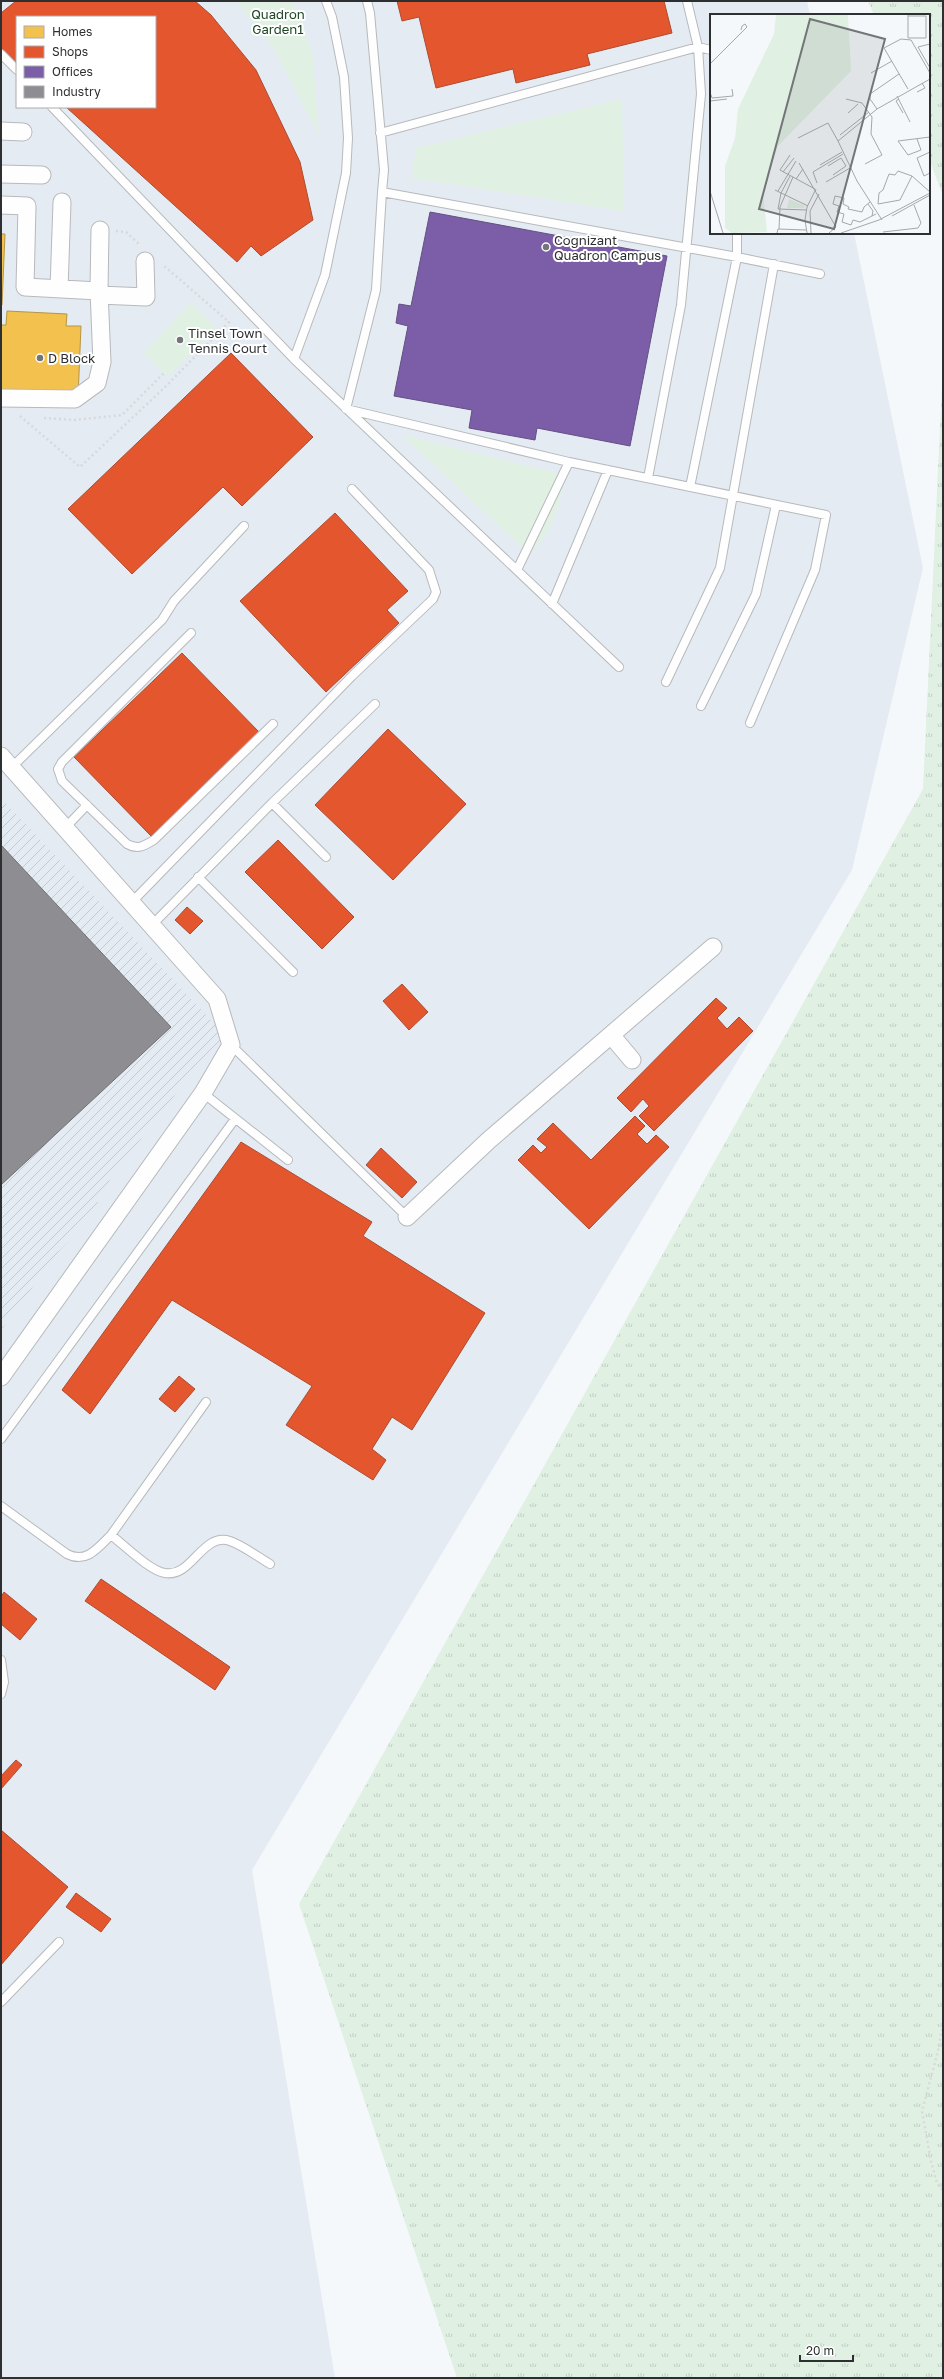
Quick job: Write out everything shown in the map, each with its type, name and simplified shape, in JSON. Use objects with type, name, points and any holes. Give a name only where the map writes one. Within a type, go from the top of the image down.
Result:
[{"type":"street","points":[[1,130],[23,132]]},
{"type":"street","points":[[1,174],[42,174]]},
{"type":"street","points":[[60,289],[62,202]]},
{"type":"street","points":[[1,205],[27,206],[25,287],[146,297],[149,257]]},
{"type":"street","points":[[1,398],[75,399],[97,383],[102,362],[99,293],[100,230]]},
{"type":"street","points":[[1,1377],[203,1094],[231,1045],[217,999],[6,762]]},
{"type":"street","points":[[407,1217],[489,1140],[713,947]]},
{"type":"street","points":[[611,1035],[632,1060]]},
{"type":"lane","points":[[294,359],[325,275],[346,173],[348,138],[344,77],[332,17],[326,1]]},
{"type":"lane","points":[[346,409],[376,290],[384,170],[370,13],[367,1]]},
{"type":"lane","points":[[648,478],[681,305],[701,94],[698,47],[687,1]]},
{"type":"lane","points":[[380,133],[698,47],[710,50]]},
{"type":"lane","points":[[1,54],[16,69]]},
{"type":"lane","points":[[53,108],[294,359],[619,667]]},
{"type":"lane","points":[[382,192],[686,247],[820,274]]},
{"type":"lane","points":[[690,487],[737,257],[737,234]]},
{"type":"lane","points":[[666,682],[720,568],[774,264]]},
{"type":"lane","points":[[346,409],[569,462],[826,515],[815,570],[750,723]]},
{"type":"lane","points":[[517,570],[569,462]]},
{"type":"lane","points":[[552,604],[608,470]]},
{"type":"lane","points":[[132,902],[352,676],[433,599],[436,592],[429,570],[352,489]]},
{"type":"lane","points":[[702,706],[756,594],[776,505]]},
{"type":"lane","points":[[6,762],[162,620],[174,601],[244,526]]},
{"type":"lane","points":[[191,633],[62,762],[58,769],[59,775],[127,844],[134,848],[142,848],[154,840],[273,724]]},
{"type":"lane","points":[[152,925],[272,802],[375,704]]},
{"type":"lane","points":[[272,802],[326,856]]},
{"type":"lane","points":[[65,828],[87,805]]},
{"type":"lane","points":[[198,877],[293,972]]},
{"type":"lane","points":[[231,1045],[407,1217]]},
{"type":"lane","points":[[203,1094],[288,1160]]},
{"type":"lane","points":[[1,1438],[235,1119]]},
{"type":"lane","points":[[1,1506],[74,1558],[81,1558],[94,1552],[111,1535],[206,1402]]},
{"type":"lane","points":[[111,1535],[155,1569],[164,1573],[174,1574],[183,1569],[201,1551],[220,1541],[230,1541],[270,1564]]},
{"type":"lane","points":[[1,1660],[4,1682],[1,1694]]},
{"type":"lane","points":[[1,2002],[59,1942]]},
{"type":"path","points":[[16,413],[80,467],[163,389],[229,322],[149,257],[126,232],[100,230]]},
{"type":"path","points":[[943,2024],[938,2051],[922,2111],[931,2161],[937,2183],[943,2191]]},
{"type":"shaded area","points":[[1,1],[807,1],[810,14],[710,14],[710,234],[854,234],[923,568],[852,870],[252,1870],[335,2378],[1,2378]]},
{"type":"shaded area","points":[[1,798],[227,1037],[184,1083],[111,1178],[88,1220],[60,1250],[1,1330]]},
{"type":"green space","name":"Quadron Garden1","points":[[236,1],[293,1],[313,57],[319,135],[274,49]]},
{"type":"green space","points":[[868,1],[943,1],[943,196],[930,162],[930,14],[874,14]]},
{"type":"green space","points":[[622,99],[624,211],[412,178],[416,148]]},
{"type":"green space","name":"Tinsel Town Tennis Court","points":[[191,303],[217,328],[168,377],[143,353]]},
{"type":"green space","points":[[943,363],[943,2378],[457,2378],[299,1904],[923,789]]},
{"type":"green space","points":[[402,435],[565,475],[561,497],[554,518],[544,537],[530,555]]},
{"type":"building: Homes","points":[[1,234],[5,234],[2,305],[1,305]]},
{"type":"building: Homes","name":"D Block","points":[[7,311],[67,314],[66,326],[81,326],[78,398],[1,390],[1,325],[6,325]]},
{"type":"building: Shops","points":[[16,1],[195,1],[211,15],[256,70],[300,162],[313,220],[261,256],[251,246],[237,262],[67,108],[156,108],[156,16],[16,16],[16,62],[1,48],[1,13]]},
{"type":"building: Shops","points":[[397,1],[664,1],[672,33],[587,54],[590,65],[516,83],[513,69],[436,88],[419,17],[402,21]]},
{"type":"building: Shops","points":[[231,353],[313,437],[242,506],[223,487],[132,574],[68,509]]},
{"type":"building: Shops","points":[[335,513],[408,591],[387,610],[399,623],[326,692],[240,601]]},
{"type":"building: Shops","points":[[182,653],[259,732],[151,836],[74,757]]},
{"type":"building: Shops","points":[[388,729],[466,804],[393,880],[315,805]]},
{"type":"building: Shops","points":[[278,840],[354,917],[322,949],[245,872]]},
{"type":"building: Shops","points":[[187,907],[203,921],[190,934],[175,920]]},
{"type":"building: Shops","points":[[402,984],[428,1012],[409,1030],[383,1001]]},
{"type":"building: Shops","points":[[716,998],[727,1008],[717,1018],[727,1029],[739,1017],[753,1031],[654,1131],[639,1116],[649,1106],[643,1099],[631,1112],[617,1098]]},
{"type":"building: Shops","points":[[635,1116],[645,1126],[637,1134],[647,1144],[656,1135],[669,1147],[589,1229],[518,1160],[533,1145],[541,1153],[547,1147],[537,1139],[553,1123],[591,1160]]},
{"type":"building: Shops","points":[[241,1142],[372,1222],[363,1236],[485,1313],[412,1430],[392,1417],[372,1449],[386,1460],[373,1480],[286,1425],[312,1386],[172,1300],[90,1414],[62,1390]]},
{"type":"building: Shops","points":[[381,1148],[417,1182],[402,1198],[366,1165]]},
{"type":"building: Shops","points":[[179,1376],[195,1389],[175,1412],[159,1399]]},
{"type":"building: Shops","points":[[101,1579],[230,1667],[215,1690],[85,1601]]},
{"type":"building: Shops","points":[[4,1592],[37,1619],[20,1640],[1,1624],[1,1597]]},
{"type":"building: Shops","points":[[16,1760],[22,1765],[1,1789],[1,1776]]},
{"type":"building: Shops","points":[[1,1830],[68,1887],[1,1965]]},
{"type":"building: Shops","points":[[76,1893],[111,1919],[101,1932],[66,1907]]},
{"type":"building: Offices","points":[[430,212],[667,256],[630,446],[537,428],[535,440],[469,428],[472,410],[394,396],[408,326],[396,323],[399,304],[411,306]]},
{"type":"building: Industry","points":[[1,845],[171,1027],[1,1185]]},
{"type":"place","name":"Cognizant Quadron Campus","points":[[546,247]]},
{"type":"place","name":"Tinsel Town Tennis Court","points":[[180,340]]},
{"type":"place","name":"D Block","points":[[40,358]]}]
